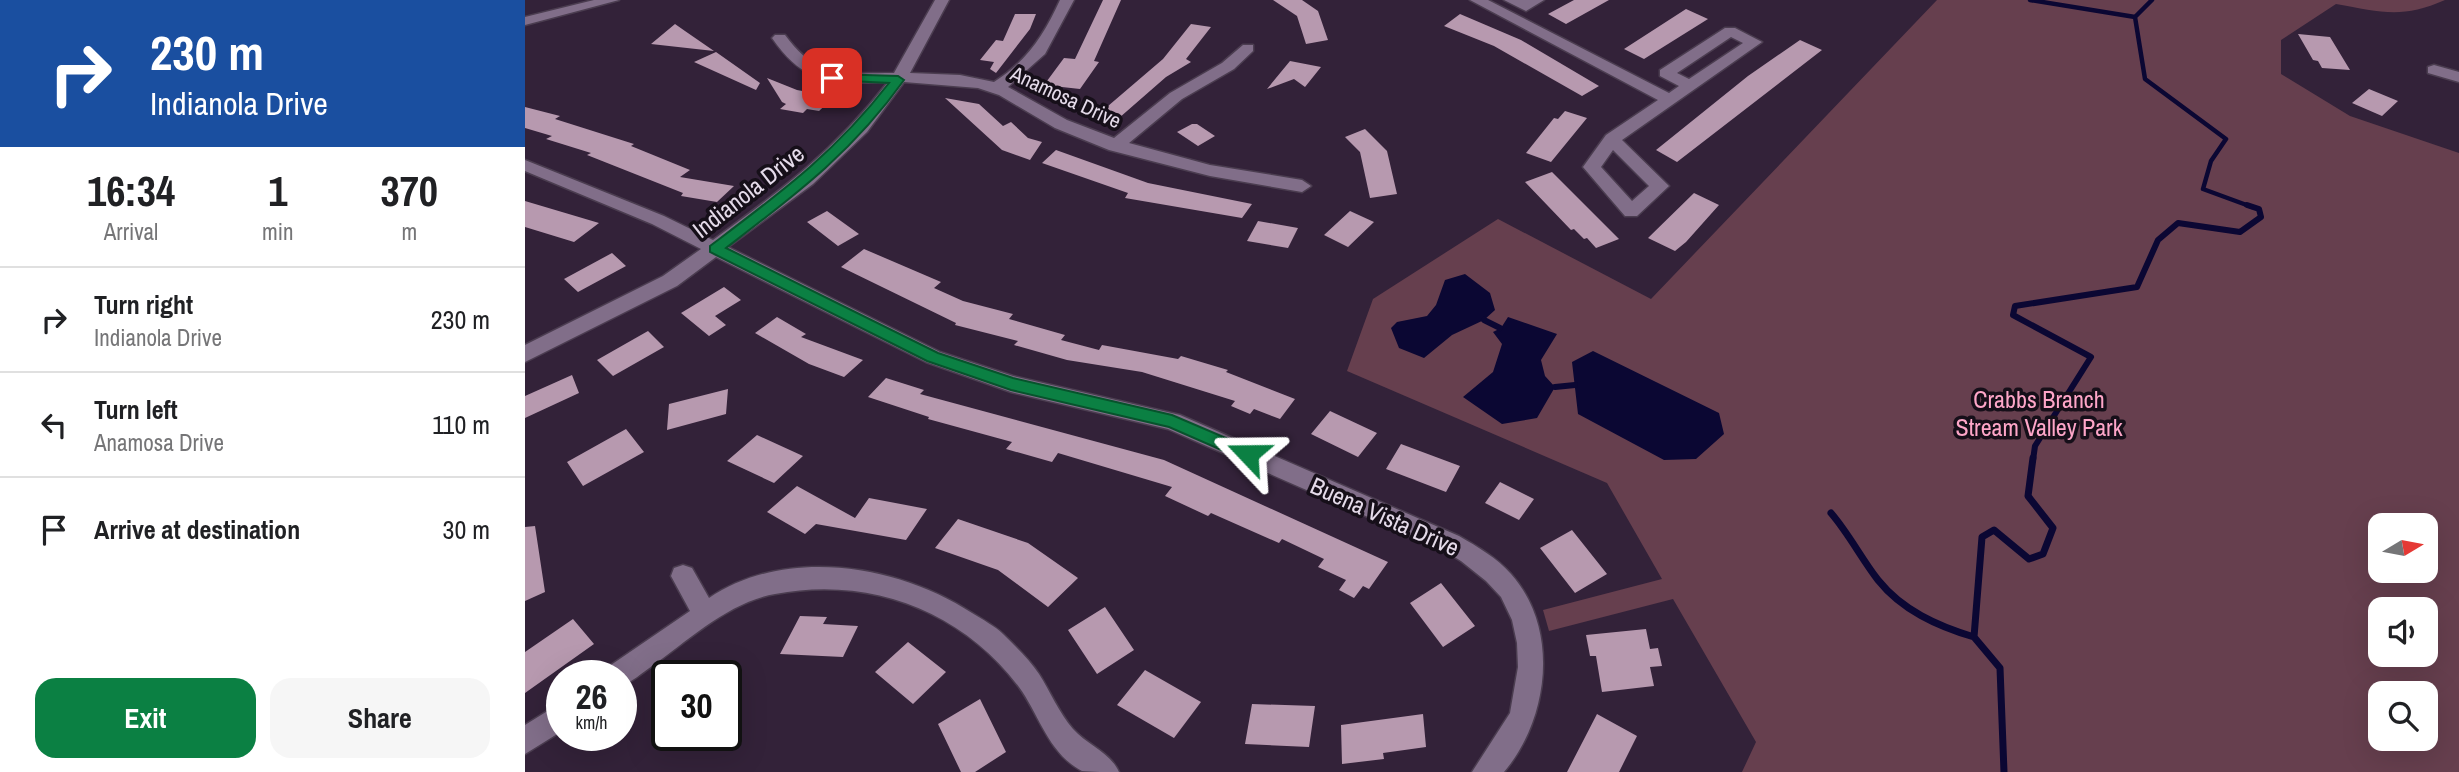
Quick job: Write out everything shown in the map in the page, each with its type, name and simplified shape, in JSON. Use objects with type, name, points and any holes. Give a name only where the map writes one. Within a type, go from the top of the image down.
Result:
[{"type":"street","points":[[525,21],[572,5],[613,0]]},
{"type":"street","name":"Indianola Drive","points":[[525,354],[670,281],[807,180],[861,128],[898,80],[942,0]]},
{"type":"street","points":[[996,88],[1035,61],[1049,42],[1067,0]]},
{"type":"street","points":[[1476,0],[1526,7],[1537,0]]},
{"type":"street","points":[[1507,3],[1668,99]]},
{"type":"street","points":[[1612,139],[1754,42],[1730,30],[1666,73],[1689,85]]},
{"type":"street","name":"Anamosa Drive","points":[[780,38],[799,64],[813,73],[832,78],[956,80],[996,88],[1059,123],[1115,146],[1173,164],[1302,186]]},
{"type":"street","points":[[1115,146],[1176,96],[1228,66],[1248,48]]},
{"type":"street","points":[[2434,70],[2459,77]]},
{"type":"street","name":"Buena Vista Drive","points":[[525,165],[658,220],[933,357],[1011,384],[1172,421],[1451,543],[1483,562],[1515,597],[1529,633],[1533,673],[1523,714],[1502,756],[1486,772]]},
{"type":"street","points":[[683,576],[705,614]]},
{"type":"street","points":[[637,662],[731,597],[773,583],[822,578],[882,583],[935,602],[992,640],[1028,679],[1062,738],[1105,772]]},
{"type":"street","points":[[525,741],[546,726]]},
{"type":"green space","name":"Crabbs Branch Stream Valley Park","points":[[1937,0],[2445,0],[2403,12],[2336,4],[2281,40],[2281,74],[2350,116],[2459,153],[2459,772],[1742,772],[1756,742],[1673,599],[1549,631],[1543,610],[1662,579],[1607,483],[1347,371],[1373,299],[1498,219],[1651,299]]},
{"type":"shaded area","points":[[1465,274],[1490,293],[1495,310],[1484,320],[1452,335],[1424,358],[1399,348],[1391,328],[1397,322],[1427,316],[1436,305],[1445,280]]},
{"type":"shaded area","points":[[1508,317],[1557,334],[1541,360],[1545,376],[1555,387],[1537,418],[1502,424],[1463,397],[1493,372],[1502,344],[1493,332],[1501,328]]},
{"type":"shaded area","points":[[1593,351],[1719,413],[1724,434],[1696,459],[1664,460],[1578,414],[1572,362]]},
{"type":"building","points":[[1103,0],[1121,0],[1094,61],[1099,62],[1080,89],[1044,85],[1064,58],[1075,59]]},
{"type":"building","points":[[1273,0],[1302,0],[1318,11],[1328,40],[1306,44],[1297,16]]},
{"type":"building","points":[[1574,0],[1609,0],[1566,24],[1548,14]]},
{"type":"building","points":[[1686,9],[1708,19],[1644,59],[1624,49]]},
{"type":"building","points":[[1015,14],[1036,14],[1030,29],[996,73],[990,69],[994,62],[980,60],[996,40],[1003,41]]},
{"type":"building","points":[[1460,14],[1521,40],[1599,86],[1582,96],[1494,46],[1444,26]]},
{"type":"building","points":[[675,24],[685,31],[714,51],[651,44]]},
{"type":"building","points":[[1191,24],[1211,27],[1186,59],[1191,62],[1166,77],[1119,118],[1101,112],[1163,59]]},
{"type":"building","points":[[2298,34],[2330,37],[2350,70],[2322,68],[2318,61],[2313,60]]},
{"type":"building","points":[[1800,40],[1822,50],[1677,162],[1656,150],[1748,76]]},
{"type":"building","points":[[716,52],[760,83],[756,90],[694,62]]},
{"type":"building","points":[[1290,61],[1321,67],[1305,87],[1294,79],[1267,89]]},
{"type":"building","points":[[767,78],[797,90],[834,97],[819,111],[807,109],[803,113],[780,109],[786,104]]},
{"type":"building","points":[[2369,89],[2398,101],[2382,116],[2352,103]]},
{"type":"building","points":[[945,98],[979,104],[1003,126],[1011,122],[1028,138],[1042,142],[1030,160],[1002,150]]},
{"type":"building","points":[[525,107],[560,116],[555,119],[634,144],[631,146],[690,170],[680,177],[734,186],[717,202],[681,196],[683,193],[587,155],[591,153],[546,139],[552,136],[525,128]]},
{"type":"building","points":[[1565,111],[1587,118],[1551,162],[1526,153],[1554,118],[1558,119]]},
{"type":"building","points":[[1197,124],[1215,136],[1198,146],[1177,132]]},
{"type":"building","points":[[1365,129],[1387,151],[1397,194],[1370,198],[1360,152],[1345,137]]},
{"type":"building","points":[[1056,150],[1148,183],[1252,204],[1242,218],[1125,198],[1128,193],[1042,163]]},
{"type":"building","points":[[1552,172],[1619,239],[1596,248],[1587,238],[1584,239],[1574,229],[1571,230],[1525,182]]},
{"type":"building","points":[[1694,193],[1719,205],[1686,242],[1675,251],[1648,238]]},
{"type":"building","points":[[525,201],[599,223],[574,242],[525,227]]},
{"type":"building","points":[[827,211],[859,234],[838,246],[807,222]]},
{"type":"building","points":[[1350,211],[1374,222],[1348,247],[1324,235]]},
{"type":"building","points":[[1258,221],[1298,228],[1288,248],[1247,241]]},
{"type":"building","points":[[864,249],[941,282],[934,288],[963,301],[1013,314],[1009,319],[1065,335],[1061,340],[1099,350],[1102,345],[1178,359],[1181,356],[1228,370],[1226,372],[1295,399],[1280,419],[1254,409],[1250,414],[1231,406],[1235,401],[1142,372],[1067,360],[1014,345],[1018,341],[955,325],[956,323],[841,267]]},
{"type":"building","points":[[612,253],[626,266],[578,292],[564,279]]},
{"type":"building","points":[[724,287],[741,300],[715,316],[726,325],[709,336],[681,313]]},
{"type":"building","points":[[777,317],[806,334],[801,337],[863,360],[844,377],[809,364],[755,333]]},
{"type":"building","points":[[648,331],[664,347],[613,376],[597,360]]},
{"type":"building","points":[[572,375],[579,393],[525,418],[525,396]]},
{"type":"building","points":[[886,378],[924,390],[920,394],[1164,460],[1388,562],[1369,589],[1363,586],[1354,598],[1339,590],[1346,580],[1318,567],[1324,559],[1282,539],[1279,543],[1211,513],[1208,516],[1165,496],[1172,487],[1058,453],[1052,462],[1006,449],[1012,442],[928,419],[929,417],[868,397]]},
{"type":"building","points":[[728,389],[726,414],[667,430],[669,404]]},
{"type":"building","points":[[1330,411],[1377,433],[1358,457],[1311,434]]},
{"type":"building","points":[[626,429],[644,452],[583,486],[567,462]]},
{"type":"building","points":[[757,435],[803,456],[774,483],[727,461]]},
{"type":"building","points":[[1401,444],[1460,466],[1446,492],[1386,469]]},
{"type":"building","points":[[1500,482],[1534,499],[1519,520],[1485,503]]},
{"type":"building","points":[[797,486],[855,518],[869,498],[927,509],[906,540],[816,524],[805,534],[767,512]]},
{"type":"building","points":[[958,519],[1028,543],[1078,578],[1048,607],[998,570],[935,548]]},
{"type":"building","points":[[535,526],[545,592],[525,601],[525,527]]},
{"type":"building","points":[[1572,530],[1607,574],[1575,593],[1540,548]]},
{"type":"building","points":[[1441,583],[1475,626],[1443,647],[1410,603]]},
{"type":"building","points":[[1105,607],[1134,650],[1097,674],[1068,630]]},
{"type":"building","points":[[800,616],[827,617],[823,624],[858,626],[843,657],[780,654]]},
{"type":"building","points":[[573,619],[594,644],[571,660],[546,660],[546,678],[525,693],[525,652]]},
{"type":"building","points":[[1646,629],[1650,649],[1658,648],[1662,666],[1650,667],[1654,686],[1602,692],[1596,656],[1590,656],[1586,635]]},
{"type":"building","points":[[908,642],[946,672],[913,704],[875,672]]},
{"type":"building","points":[[1145,670],[1201,702],[1174,738],[1117,705]]},
{"type":"building","points":[[980,699],[1006,752],[975,772],[961,772],[938,724]]},
{"type":"building","points":[[1252,704],[1315,706],[1309,747],[1245,744]]},
{"type":"building","points":[[1423,714],[1426,747],[1383,753],[1384,759],[1342,764],[1341,725]]},
{"type":"building","points":[[1597,714],[1637,736],[1619,772],[1567,772]]},
{"type":"waterway","points":[[2030,0],[2135,17]]},
{"type":"waterway","points":[[2135,17],[2152,0]]},
{"type":"waterway","points":[[2135,17],[2145,79],[2226,139],[2211,161],[2203,189],[2252,207]]},
{"type":"waterway","points":[[2033,460],[2035,446],[2091,357],[2013,315],[2015,306],[2137,287],[2158,240],[2178,223],[2240,232],[2261,217],[2259,209],[2247,205]]},
{"type":"waterway","points":[[1484,320],[1500,328]]},
{"type":"waterway","points":[[1555,387],[1575,385]]},
{"type":"waterway","points":[[1974,637],[1982,537],[1994,530],[2029,559],[2043,554],[2053,528],[2028,496],[2033,458]]},
{"type":"waterway","points":[[1831,513],[1887,591],[1921,616],[1974,637]]},
{"type":"waterway","points":[[1974,637],[2000,668],[2004,772]]},
{"type":"route","points":[[832,78],[898,80],[861,128],[807,180],[715,249],[933,357],[1011,384],[1172,421],[1248,454]]}]
